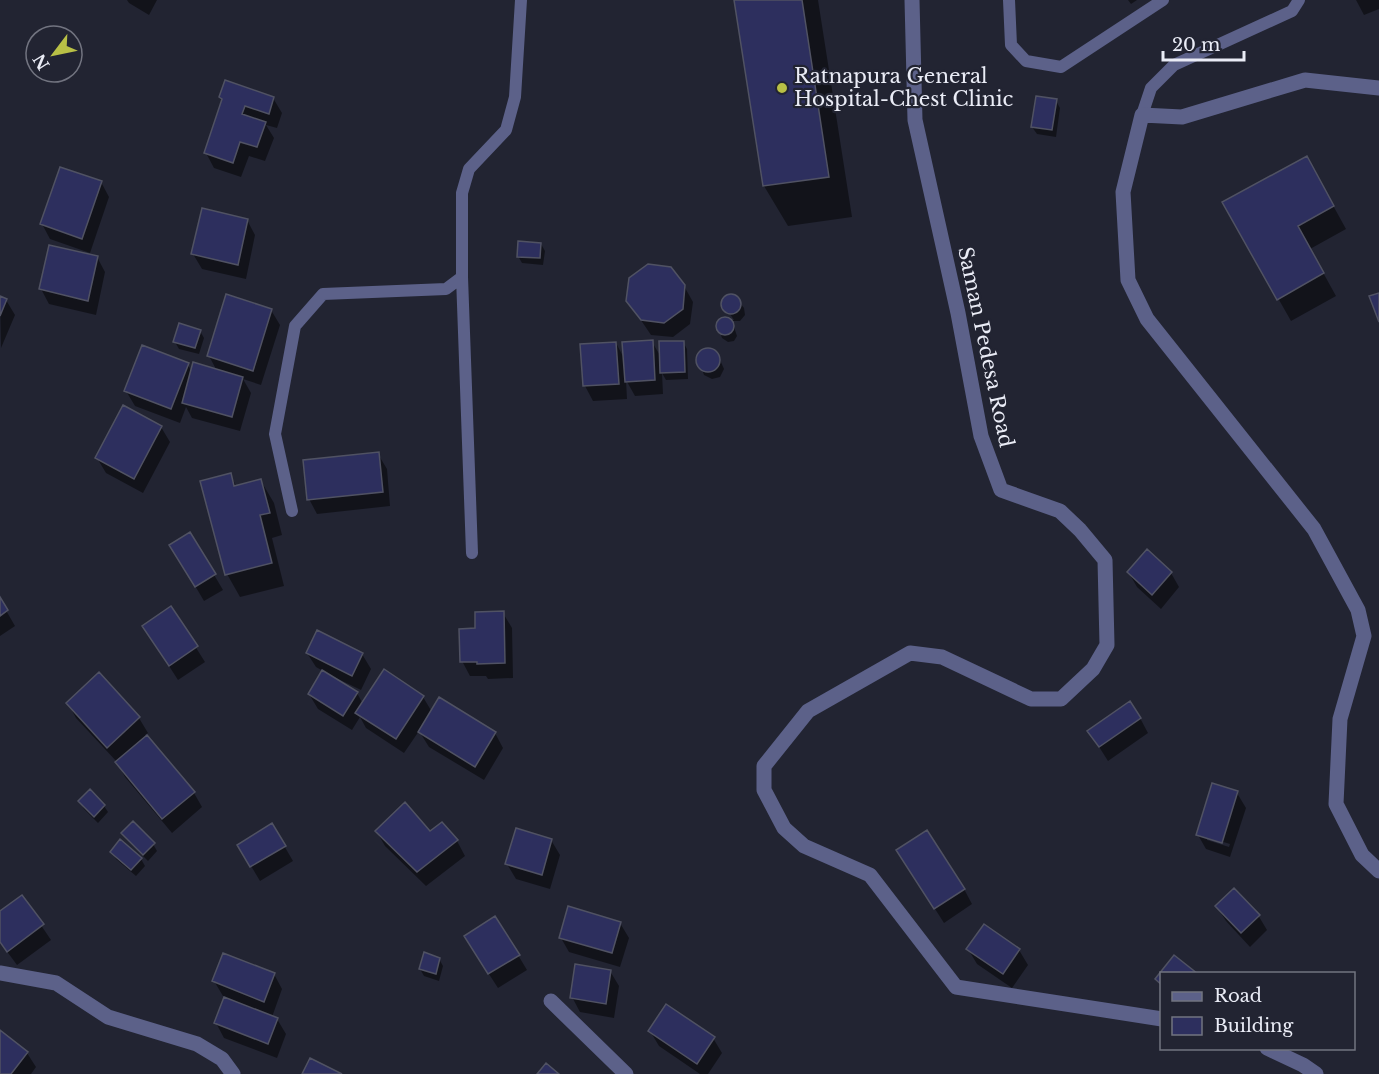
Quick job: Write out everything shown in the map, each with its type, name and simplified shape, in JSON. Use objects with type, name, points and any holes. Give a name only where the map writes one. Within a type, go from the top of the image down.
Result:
[{"type":"street","name":"Saman Pedesa Road","points":[[912,0],[915,120],[958,313],[981,436],[1001,490],[1060,511],[1080,530],[1105,560],[1107,645],[1093,669],[1061,699],[1031,699],[942,657],[910,653],[808,711],[764,766],[764,790],[784,828],[804,846],[870,875],[956,987],[1160,1019]]},
{"type":"street","points":[[1379,88],[1305,80],[1182,117],[1142,114],[1123,192],[1128,280],[1147,319],[1314,529],[1358,610],[1364,636],[1340,719],[1336,804],[1362,855],[1379,871]]},
{"type":"street","points":[[0,973],[56,983],[108,1017],[197,1044],[222,1059],[233,1074]]},
{"type":"street","points":[[551,1001],[626,1074]]},
{"type":"street","points":[[1271,1050],[1316,1074]]},
{"type":"lane","points":[[472,554],[462,278],[462,193],[469,168],[506,130],[515,98],[520,0]]},
{"type":"lane","points":[[1009,0],[1011,45],[1026,61],[1061,67],[1163,0]]},
{"type":"lane","points":[[1142,114],[1151,88],[1174,65],[1292,11],[1299,0]]},
{"type":"lane","points":[[292,511],[275,434],[295,326],[323,294],[446,289],[462,278]]},
{"type":"building","name":"Ratnapura General Hospital-Chest Clinic","points":[[734,0],[802,0],[829,177],[763,186]]},
{"type":"building","points":[[225,80],[274,97],[269,114],[245,106],[242,114],[266,122],[257,147],[240,142],[233,163],[204,153],[222,99],[219,97]]},
{"type":"building","points":[[1036,96],[1057,99],[1052,130],[1031,127]]},
{"type":"building","points":[[1307,156],[1334,206],[1298,226],[1324,273],[1277,300],[1222,202]]},
{"type":"building","points":[[60,167],[102,181],[82,239],[40,224]]},
{"type":"building","points":[[202,208],[248,219],[238,265],[191,254]]},
{"type":"building","points":[[518,241],[541,243],[540,258],[517,257]]},
{"type":"building","points":[[49,245],[98,256],[88,301],[39,289]]},
{"type":"building","points":[[648,264],[671,267],[685,285],[683,309],[664,323],[641,320],[626,301],[629,278]]},
{"type":"building","points":[[1379,293],[1379,322],[1369,296]]},
{"type":"building","points":[[226,294],[272,309],[253,371],[207,356]]},
{"type":"building","points":[[727,294],[735,294],[741,300],[741,308],[735,314],[727,314],[721,308],[721,300]]},
{"type":"building","points":[[0,296],[7,299],[0,316]]},
{"type":"building","points":[[721,317],[729,317],[734,322],[732,333],[721,335],[716,330],[716,322]]},
{"type":"building","points":[[179,323],[201,330],[195,348],[173,342]]},
{"type":"building","points":[[653,340],[655,380],[625,382],[622,342]]},
{"type":"building","points":[[659,341],[684,341],[685,372],[660,373]]},
{"type":"building","points":[[616,342],[619,384],[583,386],[580,344]]},
{"type":"building","points":[[142,345],[189,363],[171,409],[124,391]]},
{"type":"building","points":[[708,348],[713,349],[719,355],[719,365],[713,371],[708,372],[703,371],[697,365],[696,360],[697,355],[703,349]]},
{"type":"building","points":[[193,362],[243,377],[232,417],[182,403]]},
{"type":"building","points":[[123,405],[162,426],[134,479],[95,458]]},
{"type":"building","points":[[379,452],[383,492],[307,500],[303,460]]},
{"type":"building","points":[[231,473],[234,486],[261,479],[270,513],[260,515],[272,563],[225,575],[200,481]]},
{"type":"building","points":[[190,532],[216,574],[195,587],[169,545]]},
{"type":"building","points":[[1147,549],[1172,572],[1152,595],[1127,572]]},
{"type":"building","points":[[0,597],[8,610],[0,616]]},
{"type":"building","points":[[171,606],[198,646],[169,666],[142,626]]},
{"type":"building","points":[[504,611],[505,663],[460,662],[459,629],[475,628],[475,612]]},
{"type":"building","points":[[317,630],[363,653],[352,676],[306,653]]},
{"type":"building","points":[[384,669],[424,696],[396,739],[355,713]]},
{"type":"building","points":[[322,670],[358,692],[343,716],[308,694]]},
{"type":"building","points":[[99,672],[140,717],[107,748],[66,703]]},
{"type":"building","points":[[439,697],[496,732],[475,767],[418,732]]},
{"type":"building","points":[[1130,701],[1141,718],[1099,747],[1087,731]]},
{"type":"building","points":[[147,735],[195,792],[162,819],[115,762]]},
{"type":"building","points":[[1212,783],[1238,791],[1222,843],[1196,835]]},
{"type":"building","points":[[90,789],[105,805],[94,817],[78,801]]},
{"type":"building","points":[[405,802],[430,831],[442,822],[458,840],[417,872],[375,831]]},
{"type":"building","points":[[133,821],[155,843],[143,855],[121,833]]},
{"type":"building","points":[[272,823],[286,846],[250,867],[237,845]]},
{"type":"building","points":[[516,828],[552,839],[542,875],[505,864]]},
{"type":"building","points":[[927,830],[965,889],[934,909],[896,850]]},
{"type":"building","points":[[120,839],[142,858],[131,870],[110,852]]},
{"type":"building","points":[[1234,888],[1260,915],[1241,933],[1215,906]]},
{"type":"building","points":[[22,895],[44,924],[7,952],[0,942],[0,911]]},
{"type":"building","points":[[568,906],[621,922],[612,953],[559,938]]},
{"type":"building","points":[[495,916],[520,955],[488,974],[464,936]]},
{"type":"building","points":[[984,924],[1020,949],[1003,974],[966,949]]},
{"type":"building","points":[[424,952],[440,958],[436,974],[419,969]]},
{"type":"building","points":[[223,953],[275,973],[264,1002],[212,981]]},
{"type":"building","points":[[1174,955],[1195,972],[1161,972]]},
{"type":"building","points":[[575,964],[611,970],[606,1004],[570,998]]},
{"type":"building","points":[[1160,973],[1160,983],[1155,979]]},
{"type":"building","points":[[224,997],[278,1018],[268,1044],[214,1023]]},
{"type":"building","points":[[666,1004],[715,1037],[697,1064],[648,1031]]},
{"type":"building","points":[[0,1030],[28,1052],[11,1074],[0,1074]]},
{"type":"building","points":[[310,1058],[342,1074],[302,1074]]},
{"type":"building","points":[[546,1063],[559,1074],[537,1074]]},
{"type":"place","name":"Ratnapura General Hospital-Chest Clinic","points":[[782,88]]}]
